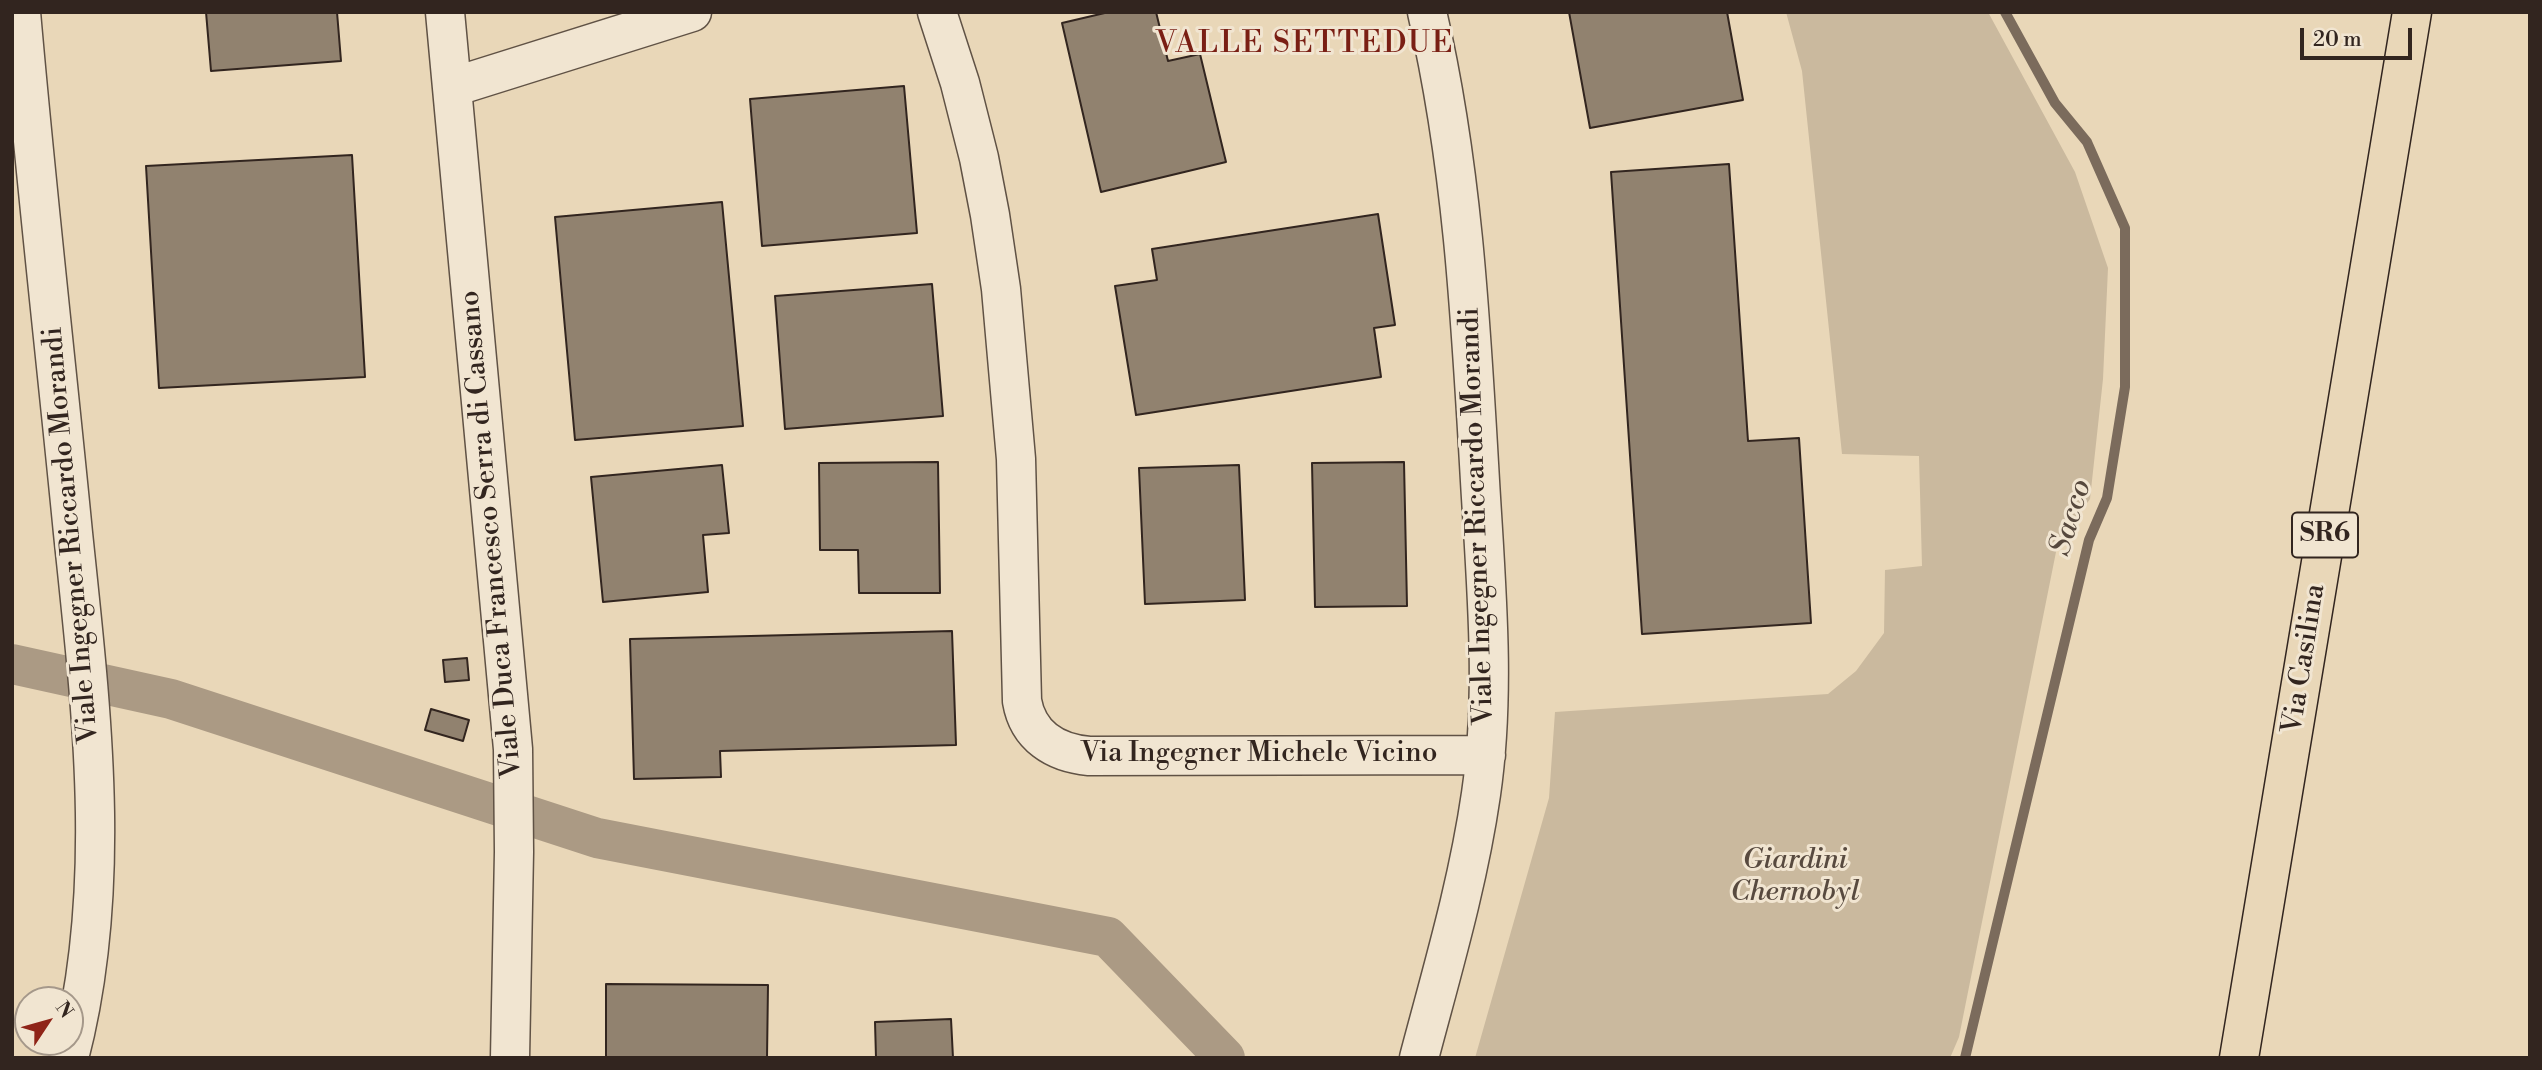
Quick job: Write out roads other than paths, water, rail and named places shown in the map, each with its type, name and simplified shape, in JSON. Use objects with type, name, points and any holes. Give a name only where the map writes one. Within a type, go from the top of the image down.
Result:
[{"type":"main road","name":"Via Casilina","points":[[2239,1058],[2412,12]]},
{"type":"street","name":"Viale Ingegner Riccardo Morandi","points":[[21,12],[94,769],[94,862],[90,932],[84,986],[68,1058]]},
{"type":"street","name":"Viale Duca Francesco Serra di Cassano","points":[[445,12],[514,766],[510,1058]]},
{"type":"street","points":[[453,87],[692,12]]},
{"type":"street","name":"Via Ingegner Michele Vicino","points":[[937,12],[973,132],[995,246],[1014,432],[1022,701],[1024,711],[1038,735],[1063,752],[1089,755],[1486,755]]},
{"type":"street","name":"Viale Ingegner Riccardo Morandi","points":[[1419,1058],[1463,891],[1482,794],[1488,671],[1486,584],[1470,298],[1457,180],[1427,12]]},
{"type":"waterway","name":"Sacco","points":[[1965,1058],[2089,540],[2107,498],[2125,387],[2125,228],[2087,142],[2055,103],[2005,12]]},
{"type":"waterway","points":[[12,664],[171,699],[597,838],[1108,937],[1225,1058]]},
{"type":"district","name":"VALLE SETTEDUE","points":[[1305,45]]},
{"type":"park label","name":"Giardini Chernobyl","points":[[1795,877]]}]
